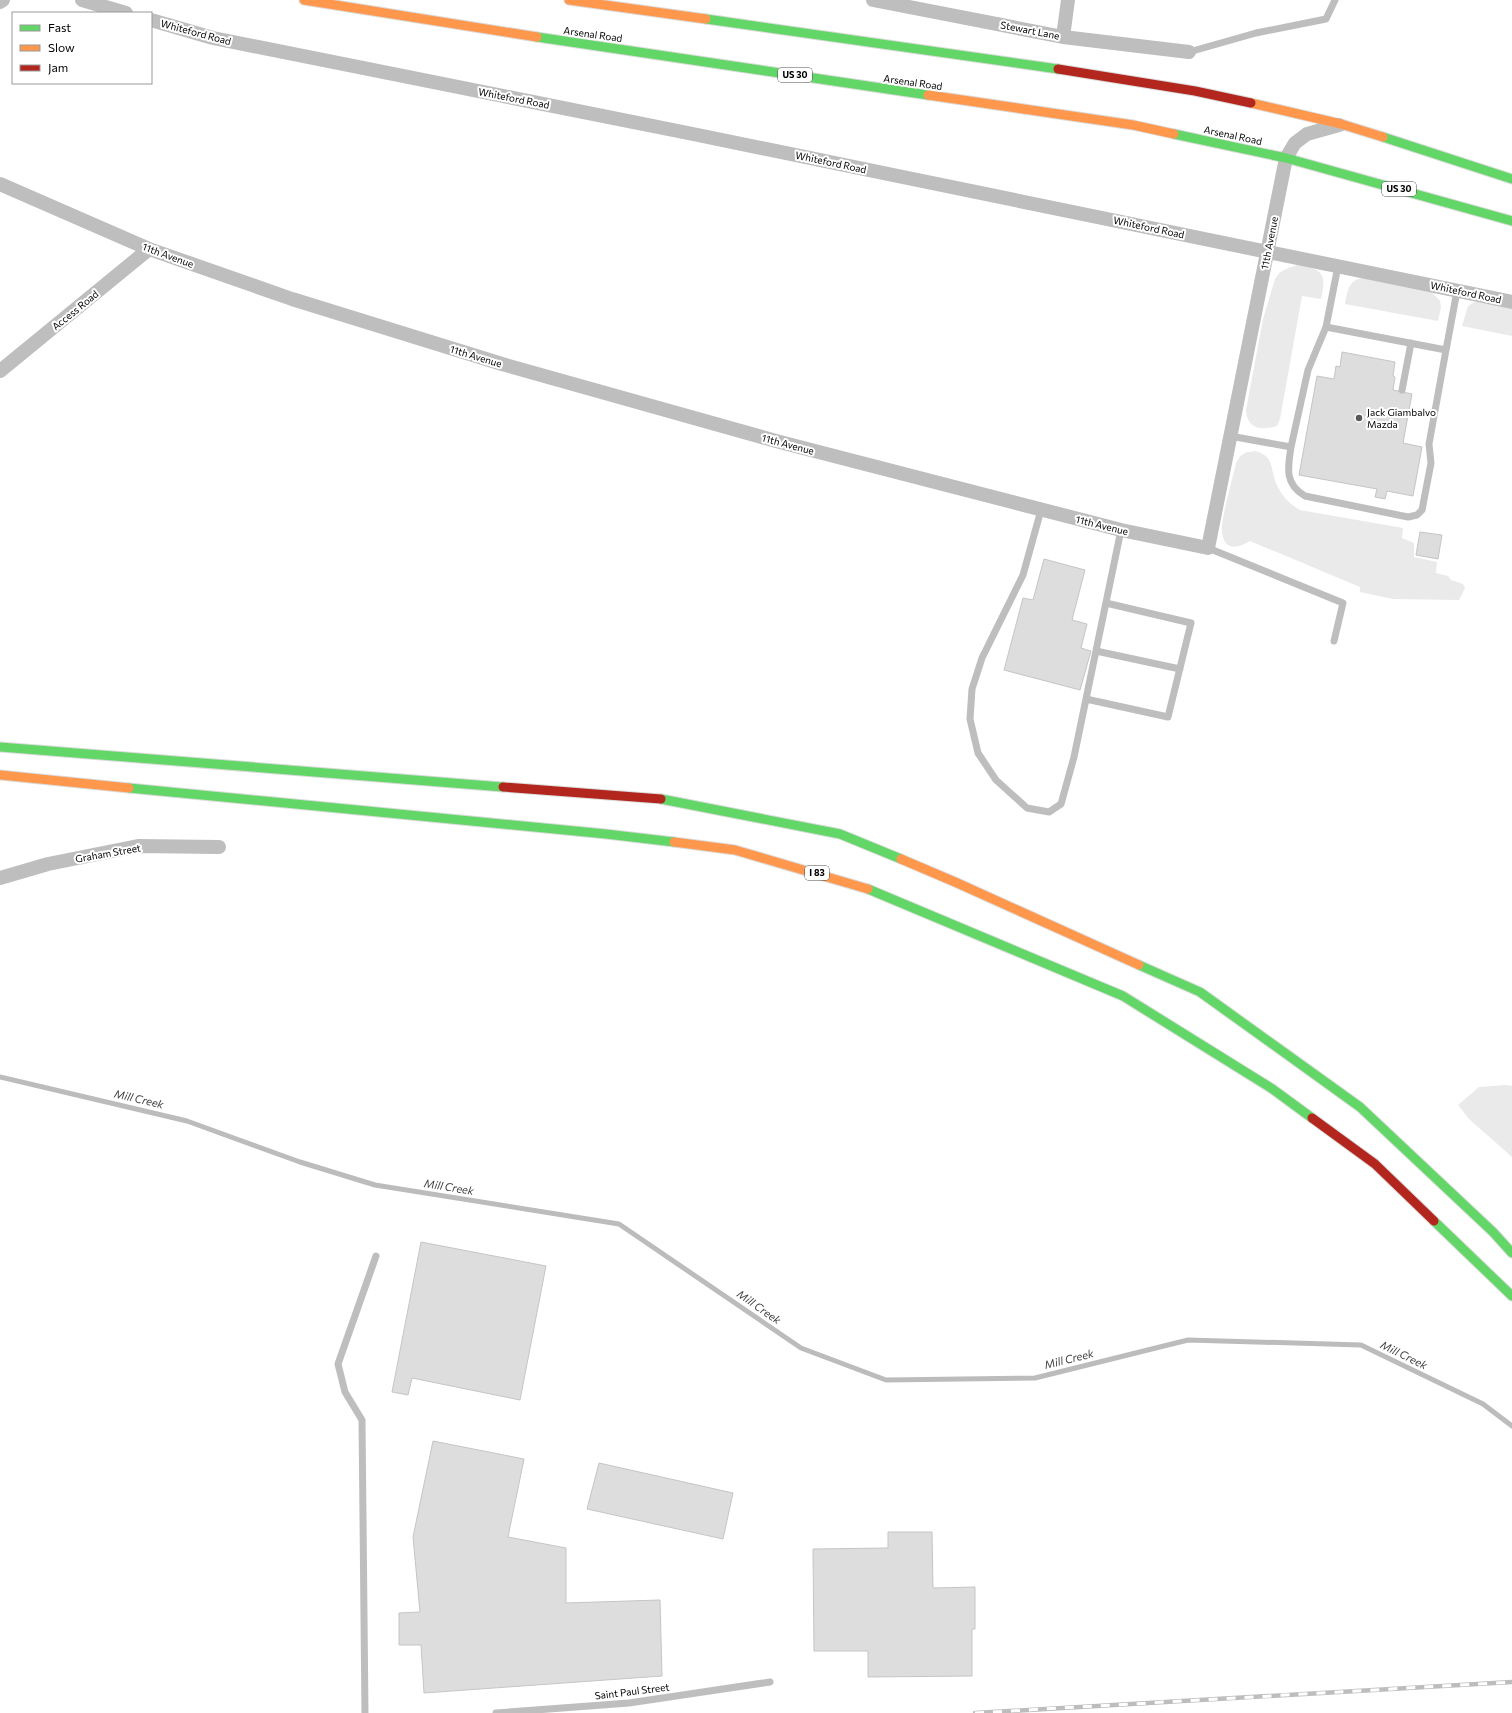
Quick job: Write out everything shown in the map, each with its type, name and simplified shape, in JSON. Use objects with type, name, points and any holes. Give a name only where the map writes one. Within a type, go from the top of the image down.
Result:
[{"type":"highway","name":"Arsenal Road","points":[[304,0],[544,38],[1133,125],[1286,158],[1512,221]]},
{"type":"highway","points":[[569,0],[1097,74],[1202,92],[1291,111],[1341,124],[1512,179]]},
{"type":"highway","points":[[0,747],[659,799],[840,834],[956,882],[1200,992],[1360,1107],[1493,1232],[1512,1253]]},
{"type":"highway","name":"I 83","points":[[0,775],[621,836],[735,850],[858,885],[1123,996],[1271,1088],[1375,1164],[1512,1296]]},
{"type":"street","points":[[82,0],[123,12]]},
{"type":"street","name":"Stewart Lane","points":[[873,0],[1063,37],[1189,52]]},
{"type":"street","points":[[1063,37],[1068,0]]},
{"type":"street","name":"Whiteford Road","points":[[152,20],[213,38],[681,131],[1512,302]]},
{"type":"street","points":[[1286,158],[1295,143],[1307,134],[1341,124]]},
{"type":"street","name":"11th Avenue","points":[[0,184],[149,249],[292,299],[502,364],[776,441],[1040,510],[1121,530],[1208,548],[1286,158]]},
{"type":"street","name":"Access Road","points":[[0,371],[149,249]]},
{"type":"street","name":"Graham Street","points":[[0,878],[48,864],[138,846],[219,848]]},
{"type":"lane","points":[[1189,52],[1256,33],[1326,19],[1335,0]]},
{"type":"lane","points":[[1338,266],[1326,327],[1308,370],[1291,447],[1288,469],[1290,482],[1296,491],[1305,496],[1408,517],[1417,515],[1422,510],[1431,463],[1429,444],[1457,291]]},
{"type":"lane","points":[[1326,327],[1446,350]]},
{"type":"lane","points":[[1402,390],[1411,344]]},
{"type":"lane","points":[[1230,436],[1291,447]]},
{"type":"lane","points":[[1040,510],[1023,575],[980,664],[972,689],[970,719],[978,753],[996,780],[1027,808],[1049,812],[1061,804],[1074,757],[1121,530]]},
{"type":"lane","points":[[1208,548],[1343,603],[1334,641]]},
{"type":"lane","points":[[1086,699],[1168,717],[1191,623],[1106,602]]},
{"type":"lane","points":[[1096,651],[1180,669]]},
{"type":"lane","points":[[365,1713],[362,1420],[345,1392],[338,1364],[376,1256]]},
{"type":"lane","name":"Saint Paul Street","points":[[496,1713],[629,1703],[770,1682]]},
{"type":"shaded area","points":[[1298,265],[1313,269],[1321,274],[1323,278],[1323,290],[1321,299],[1302,296],[1280,419],[1277,426],[1271,428],[1260,428],[1252,425],[1247,416],[1246,410],[1263,319],[1275,279],[1279,273]]},
{"type":"shaded area","points":[[1365,278],[1431,291],[1440,301],[1441,307],[1438,321],[1345,304],[1348,290],[1352,283],[1359,279]]},
{"type":"shaded area","points":[[1480,301],[1512,308],[1512,336],[1462,326],[1468,306]]},
{"type":"shaded area","points":[[1255,451],[1261,453],[1268,459],[1280,491],[1296,508],[1300,510],[1403,528],[1402,538],[1414,543],[1414,557],[1437,562],[1436,573],[1448,576],[1451,580],[1463,584],[1465,588],[1459,600],[1393,599],[1360,592],[1360,587],[1250,541],[1237,547],[1229,546],[1224,539],[1222,527],[1236,463],[1244,454]]},
{"type":"shaded area","points":[[1512,1086],[1512,1157],[1469,1119],[1458,1105],[1479,1087]]},
{"type":"building","name":"Jack Giambalvo Mazda","points":[[1342,352],[1395,362],[1393,390],[1412,394],[1403,443],[1422,447],[1413,496],[1387,491],[1385,499],[1375,497],[1377,489],[1299,475],[1317,376],[1334,379],[1336,366],[1340,367]]},
{"type":"building","points":[[1420,532],[1442,535],[1438,559],[1416,555]]},
{"type":"building","points":[[1044,559],[1085,570],[1072,620],[1087,624],[1081,648],[1091,651],[1080,690],[1004,670],[1023,598],[1033,600]]},
{"type":"building","points":[[421,1242],[546,1266],[520,1400],[412,1378],[408,1395],[392,1392]]},
{"type":"building","points":[[433,1441],[524,1459],[508,1537],[566,1548],[566,1603],[660,1600],[662,1676],[424,1693],[421,1645],[399,1645],[399,1613],[420,1612],[413,1537]]},
{"type":"building","points":[[599,1463],[733,1493],[723,1539],[587,1509]]},
{"type":"building","points":[[888,1532],[932,1532],[933,1588],[975,1587],[975,1629],[972,1629],[972,1676],[868,1677],[868,1651],[814,1651],[813,1549],[888,1548]]},
{"type":"waterway","name":"Mill Creek","points":[[0,1077],[187,1121],[300,1162],[375,1185],[619,1224],[801,1348],[886,1380],[1035,1378],[1188,1340],[1361,1345],[1483,1404],[1512,1426]]},
{"type":"railway","points":[[975,1713],[1512,1682]]},
{"type":"traffic: fast","points":[[706,19],[1058,69]]},
{"type":"traffic: fast","points":[[537,37],[928,95]]},
{"type":"traffic: fast","points":[[1174,134],[1286,158],[1512,221]]},
{"type":"traffic: fast","points":[[1383,137],[1512,179]]},
{"type":"traffic: fast","points":[[0,747],[503,787]]},
{"type":"traffic: fast","points":[[129,788],[606,834],[674,842]]},
{"type":"traffic: fast","points":[[661,799],[840,834],[901,859]]},
{"type":"traffic: fast","points":[[868,889],[1123,996],[1271,1088],[1312,1118]]},
{"type":"traffic: fast","points":[[1139,965],[1200,992],[1360,1107],[1493,1232],[1512,1253]]},
{"type":"traffic: fast","points":[[1434,1221],[1512,1296]]},
{"type":"traffic: slow","points":[[304,0],[537,37]]},
{"type":"traffic: slow","points":[[569,0],[706,19]]},
{"type":"traffic: slow","points":[[928,95],[1133,125],[1174,134]]},
{"type":"traffic: slow","points":[[1251,103],[1341,124],[1383,137]]},
{"type":"traffic: slow","points":[[0,775],[129,788]]},
{"type":"traffic: slow","points":[[674,842],[735,850],[868,889]]},
{"type":"traffic: slow","points":[[901,859],[1139,965]]},
{"type":"traffic: jam","points":[[1058,69],[1195,91],[1251,103]]},
{"type":"traffic: jam","points":[[503,787],[661,799]]},
{"type":"traffic: jam","points":[[1312,1118],[1375,1164],[1434,1221]]},
{"type":"place","name":"Jack Giambalvo Mazda","points":[[1359,418]]}]
